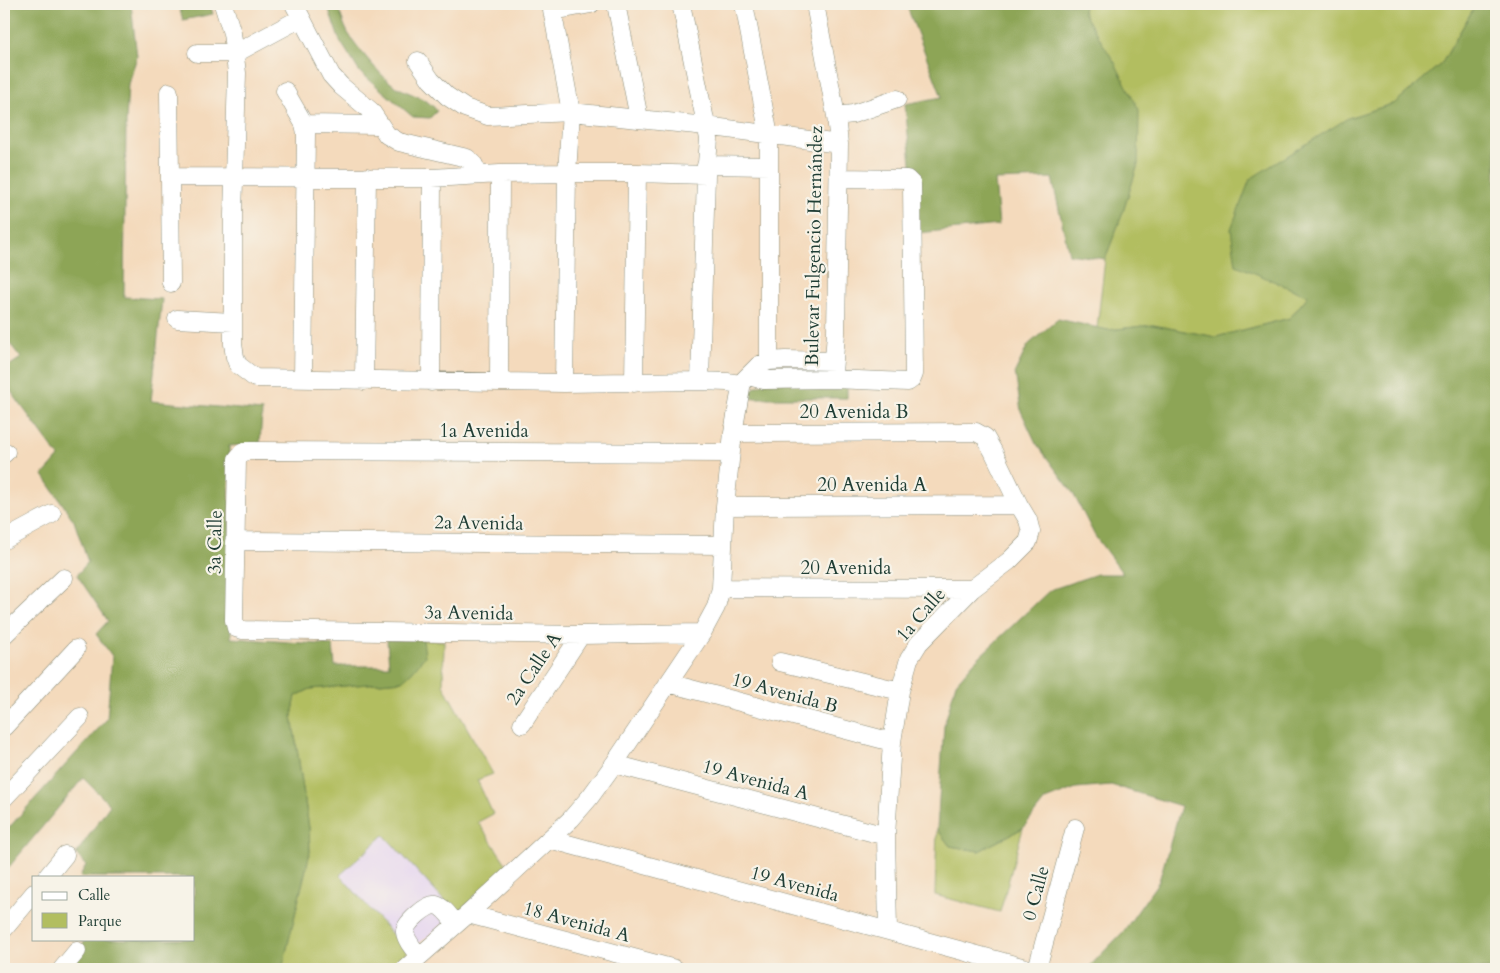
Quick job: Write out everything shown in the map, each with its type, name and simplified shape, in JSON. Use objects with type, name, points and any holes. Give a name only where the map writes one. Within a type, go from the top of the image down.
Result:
[{"type":"street","name":"Bulevar Fulgencio Hernández","points":[[223,4],[232,33],[236,53],[237,74],[233,322],[235,357],[238,365],[255,378],[564,383],[832,379],[836,334],[839,144],[836,116],[815,4]]},
{"type":"street","points":[[564,383],[567,173],[571,112],[552,8],[591,4]]},
{"type":"street","points":[[616,4],[639,118]]},
{"type":"street","points":[[681,4],[709,139],[706,170],[700,381]]},
{"type":"street","points":[[744,4],[769,136],[769,361]]},
{"type":"street","points":[[198,53],[236,53],[297,11],[335,81],[371,111],[388,135],[399,142],[467,158],[473,163],[479,175]]},
{"type":"street","points":[[418,61],[431,80],[447,96],[465,108],[488,116],[571,112],[706,126],[839,144]]},
{"type":"street","points":[[285,91],[304,124],[306,133],[303,380]]},
{"type":"street","points":[[169,92],[171,283]]},
{"type":"street","points":[[836,116],[853,114],[897,99]]},
{"type":"street","points":[[304,124],[380,125]]},
{"type":"street","points":[[170,178],[432,178],[500,174],[636,173],[769,166]]},
{"type":"street","points":[[634,383],[636,173]]},
{"type":"street","points":[[499,382],[500,174]]},
{"type":"street","points":[[364,381],[367,177]]},
{"type":"street","points":[[431,382],[432,178]]},
{"type":"street","points":[[832,379],[908,382],[914,374],[912,184],[906,180],[838,178]]},
{"type":"street","points":[[177,319],[233,322]]},
{"type":"street","points":[[405,969],[571,819],[614,764],[702,633],[716,607],[720,588],[725,506],[733,433],[744,380],[759,364],[769,361],[834,361]]},
{"type":"street","name":"20 Avenida B","points":[[733,433],[976,432]]},
{"type":"street","name":"1a Calle","points":[[888,930],[886,836],[892,742],[900,691],[908,659],[943,617],[972,589],[1009,561],[1028,542],[1031,532],[1028,520],[993,451],[985,437],[976,432]]},
{"type":"street","name":"1a Avenida","points":[[238,456],[246,451],[731,453]]},
{"type":"street","name":"3a Calle","points":[[236,628],[234,620],[234,541],[238,456]]},
{"type":"street","name":"20 Avenida A","points":[[725,506],[1019,505]]},
{"type":"street","points":[[4,540],[52,514]]},
{"type":"street","name":"2a Avenida","points":[[234,541],[723,545]]},
{"type":"street","points":[[4,635],[64,578]]},
{"type":"street","name":"20 Avenida","points":[[720,588],[972,589]]},
{"type":"street","name":"3a Avenida","points":[[236,628],[243,630],[581,635],[702,633]]},
{"type":"street","name":"2a Calle A","points":[[522,724],[581,635]]},
{"type":"street","points":[[4,727],[76,649]]},
{"type":"street","points":[[780,662],[900,691]]},
{"type":"street","name":"19 Avenida B","points":[[668,683],[892,742]]},
{"type":"street","points":[[4,798],[80,716]]},
{"type":"street","name":"19 Avenida A","points":[[614,764],[886,836]]},
{"type":"street","name":"0 Calle","points":[[1037,969],[1075,828]]},
{"type":"street","name":"19 Avenida","points":[[549,839],[888,930],[984,964],[1030,969]]},
{"type":"street","points":[[48,876],[65,855]]},
{"type":"street","points":[[4,929],[32,895]]},
{"type":"street","points":[[419,956],[411,946],[405,931],[406,926],[423,910],[430,905],[436,905],[462,919]]},
{"type":"street","name":"18 Avenida A","points":[[462,919],[675,969]]},
{"type":"street","points":[[62,969],[77,951]]},
{"type":"shaded area","points":[[384,835],[456,914],[408,952],[339,875]]},
{"type":"green space","points":[[4,4],[131,4],[137,57],[128,84],[124,297],[162,299],[151,401],[262,411],[260,444],[229,446],[231,638],[333,645],[335,666],[389,666],[387,640],[423,640],[425,656],[402,681],[310,689],[296,696],[292,716],[309,828],[310,852],[282,969],[67,969],[85,940],[195,940],[195,876],[80,876],[86,865],[76,854],[110,805],[83,778],[4,873],[4,833],[107,719],[112,656],[96,634],[108,621],[77,575],[88,562],[74,521],[43,475],[59,457],[4,382],[4,369],[21,358],[4,336]]},
{"type":"green space","points":[[178,4],[210,4],[213,14],[183,20]]},
{"type":"green space","points":[[327,4],[336,4],[346,30],[352,39],[386,79],[433,106],[437,111],[430,118],[413,117],[359,71],[339,39]]},
{"type":"green space","points":[[906,4],[1084,4],[1083,12],[1115,63],[1139,110],[1138,164],[1122,215],[1105,259],[1069,254],[1052,178],[995,180],[999,225],[918,233],[905,104],[942,97]]},
{"type":"green space","points":[[1084,4],[1476,4],[1442,63],[1395,103],[1348,118],[1283,285],[1308,296],[1290,318],[1216,337],[1153,325],[1108,330],[1097,328],[1105,259],[1122,215],[1138,164],[1083,12]]},
{"type":"green space","points":[[1476,4],[1496,4],[1496,969],[1087,969],[1123,932],[1159,881],[1181,806],[1111,785],[1076,788],[1045,800],[1023,828],[979,851],[950,846],[937,829],[944,726],[956,683],[975,661],[1050,590],[1097,574],[1123,574],[1095,536],[1073,493],[1036,443],[1021,411],[1015,372],[1028,345],[1058,319],[1108,330],[1153,325],[1216,337],[1290,318],[1308,296],[1236,265],[1231,229],[1250,179],[1348,118],[1395,103],[1442,63]]},
{"type":"green space","points":[[766,382],[847,384],[847,398],[745,398],[754,388]]},
{"type":"green space","points":[[423,640],[444,641],[443,685],[493,774],[477,780],[493,814],[478,822],[509,868],[456,914],[384,835],[340,875],[408,952],[389,969],[282,969],[310,852],[309,828],[292,716],[296,696],[310,689],[402,681]]},
{"type":"green space","points":[[1023,828],[1000,912],[935,895],[937,829],[950,846],[979,851]]}]
